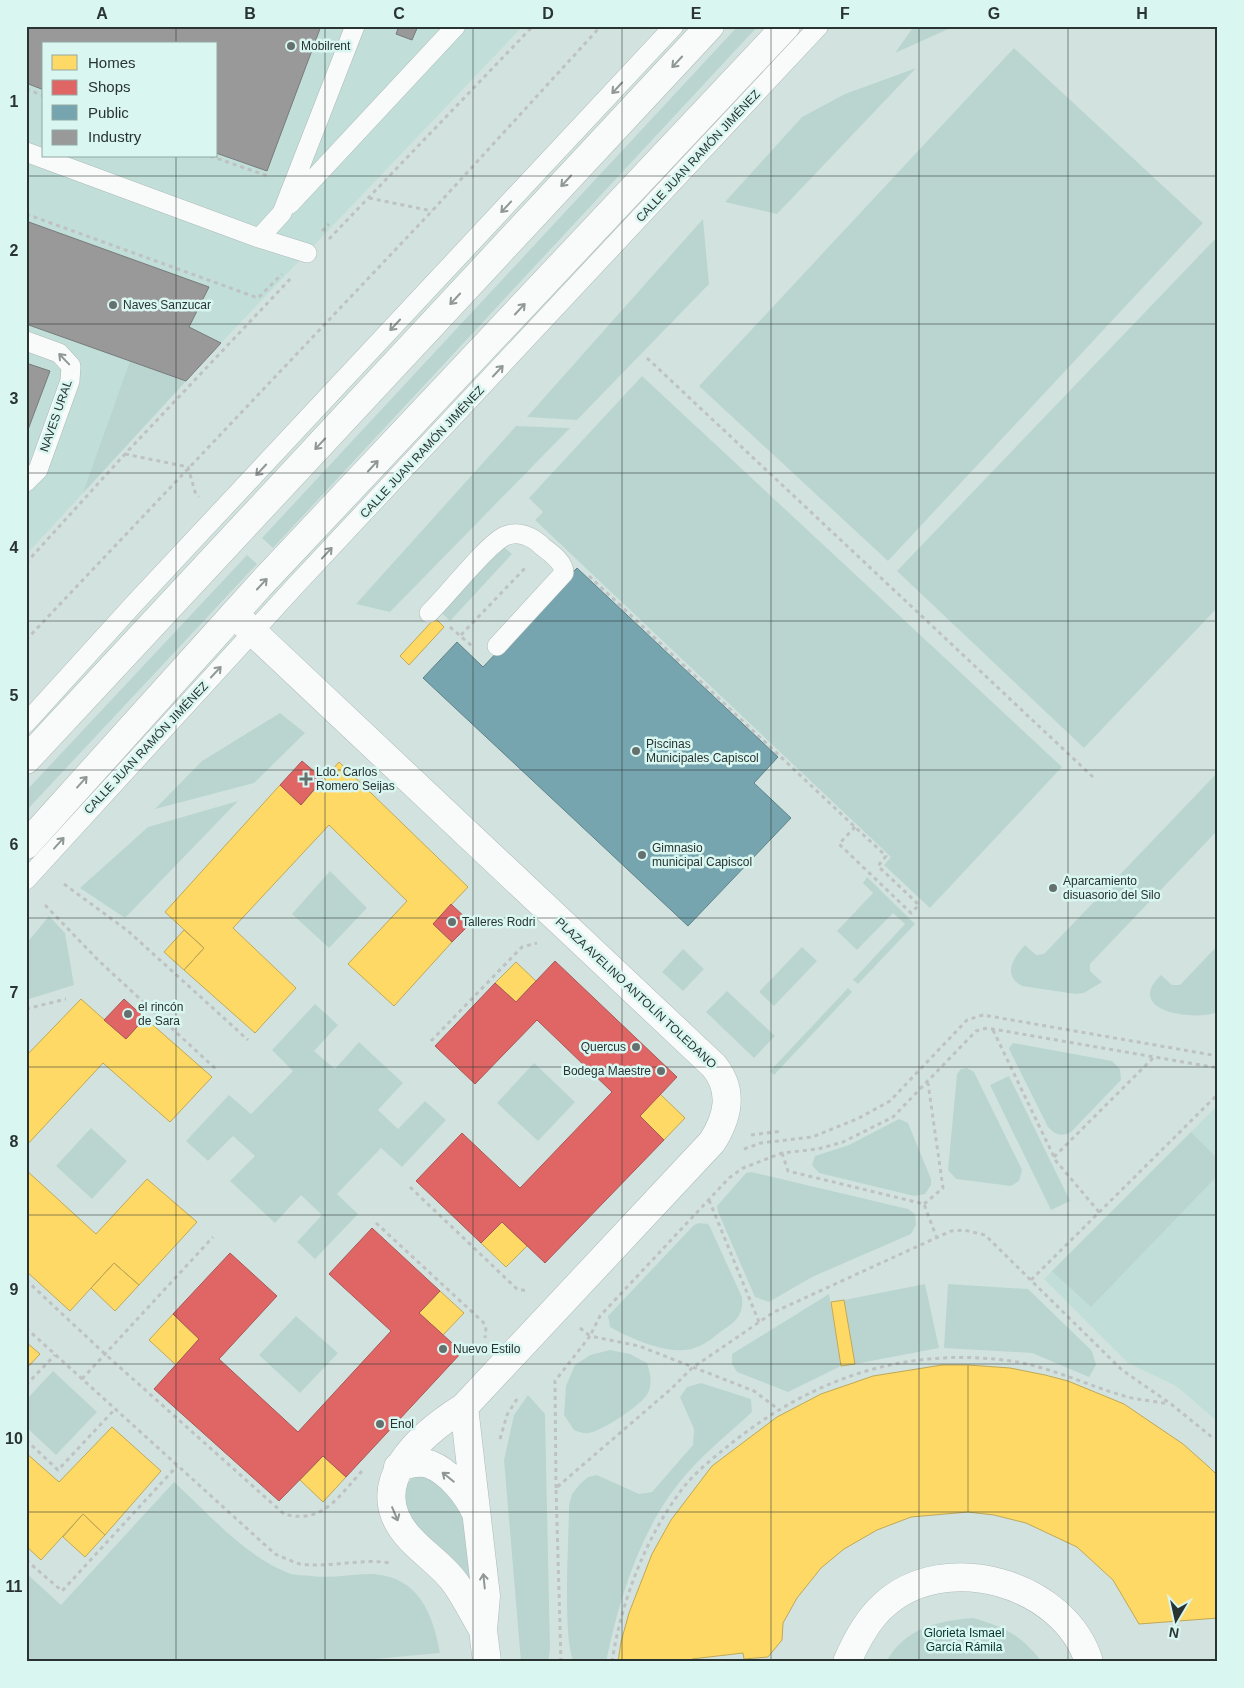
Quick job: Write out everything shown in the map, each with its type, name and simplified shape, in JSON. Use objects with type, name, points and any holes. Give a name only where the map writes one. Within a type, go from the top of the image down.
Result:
[{"type":"main road","points":[[26,760],[710,26]]},
{"type":"main road","name":"CALLE JUAN RAMÓN JIMÉNEZ","points":[[26,845],[234,614],[786,26]]},
{"type":"main road","name":"PLAZA AVELINO ANTOLÍN TOLEDANO","points":[[234,614],[714,1066],[722,1076],[726,1087],[725,1119],[712,1142],[464,1407],[438,1424],[398,1467],[390,1496],[393,1513],[407,1535],[455,1583],[483,1630]]},
{"type":"main road","name":"PLAZA AVELINO ANTOLÍN TOLEDANO","points":[[464,1407],[486,1596],[483,1630],[487,1662]]},
{"type":"main road","name":"PLAZA AVELINO ANTOLÍN TOLEDANO","points":[[398,1467],[410,1463],[429,1464],[467,1494],[477,1515]]},
{"type":"main road","points":[[847,1662],[856,1640],[884,1605],[918,1585],[958,1578],[983,1578],[1007,1584],[1030,1594],[1053,1609],[1074,1633],[1090,1660]]},
{"type":"lane","points":[[282,212],[355,26]]},
{"type":"lane","points":[[259,238],[456,26]]},
{"type":"lane","points":[[26,724],[133,605],[674,26]]},
{"type":"lane","name":"CALLE JUAN RAMÓN JIMÉNEZ","points":[[26,880],[253,632],[819,26]]},
{"type":"lane","points":[[26,152],[42,158]]},
{"type":"lane","points":[[42,158],[259,238],[303,258]]},
{"type":"lane","name":"NAVES URAL","points":[[26,341],[59,353],[70,366],[70,381],[38,470],[26,482]]},
{"type":"lane","points":[[430,613],[498,540],[506,536],[526,535],[544,547],[562,564],[564,569],[562,578],[497,646]]},
{"type":"path","points":[[327,241],[533,26]]},
{"type":"path","points":[[26,640],[432,211],[602,26]]},
{"type":"path","points":[[26,89],[42,95]]},
{"type":"path","points":[[215,158],[266,177]]},
{"type":"path","points":[[368,197],[432,211]]},
{"type":"path","points":[[26,214],[258,298],[303,258]]},
{"type":"path","points":[[26,563],[303,258],[328,224]]},
{"type":"path","points":[[647,358],[1093,778]]},
{"type":"path","points":[[125,454],[188,467]]},
{"type":"path","points":[[188,467],[195,492]]},
{"type":"path","points":[[461,635],[544,547]]},
{"type":"path","points":[[586,572],[886,856],[878,866],[919,905],[912,913],[839,844],[855,827]]},
{"type":"path","points":[[447,624],[475,648]]},
{"type":"path","points":[[64,884],[128,931],[248,1040]]},
{"type":"path","points":[[45,905],[99,961],[218,1070]]},
{"type":"path","points":[[431,1041],[522,947],[535,943],[542,944]]},
{"type":"path","points":[[26,1009],[66,999]]},
{"type":"path","points":[[740,1153],[761,1143],[812,1137],[859,1118],[890,1101],[967,1020],[983,1015],[1218,1056]]},
{"type":"path","points":[[993,1030],[1054,1157],[1099,1212]]},
{"type":"path","points":[[561,1662],[555,1380],[590,1336],[600,1316],[729,1178],[743,1168],[782,1153],[818,1149],[843,1142],[893,1117],[976,1031],[993,1030],[1218,1068]]},
{"type":"path","points":[[1054,1157],[1153,1057]]},
{"type":"path","points":[[924,1204],[943,1188],[928,1082]]},
{"type":"path","points":[[1031,1280],[1218,1094]]},
{"type":"path","points":[[748,1136],[782,1131]]},
{"type":"path","points":[[782,1153],[788,1171],[924,1204]]},
{"type":"path","points":[[410,1187],[517,1289],[522,1291],[532,1290]]},
{"type":"path","points":[[709,1200],[759,1322]]},
{"type":"path","points":[[924,1204],[936,1236]]},
{"type":"path","points":[[376,1223],[483,1322],[486,1333],[484,1339]]},
{"type":"path","points":[[556,1488],[672,1389],[692,1368],[774,1312],[936,1236],[951,1231],[964,1230],[985,1235],[1122,1370],[1172,1404],[1213,1438],[1218,1438]]},
{"type":"path","points":[[82,1379],[213,1237]]},
{"type":"path","points":[[26,1280],[105,1354],[284,1514],[304,1517],[315,1515],[326,1509],[366,1467]]},
{"type":"path","points":[[572,1333],[584,1321]]},
{"type":"path","points":[[26,1328],[275,1554],[300,1564],[339,1564],[374,1560],[400,1565]]},
{"type":"path","points":[[590,1336],[639,1346],[754,1391],[778,1409]]},
{"type":"path","points":[[26,1385],[55,1354]]},
{"type":"path","points":[[612,1662],[627,1598],[647,1550],[683,1487],[713,1458],[778,1409],[832,1382],[869,1370],[936,1358],[965,1358],[1026,1363],[1069,1376],[1125,1397],[1172,1404]]},
{"type":"path","points":[[500,1444],[507,1415],[520,1394]]},
{"type":"path","points":[[26,1440],[58,1470],[115,1410]]},
{"type":"path","points":[[26,1560],[62,1591],[177,1466]]},
{"type":"shaded area","points":[[26,26],[523,26],[221,343],[26,555]]},
{"type":"shaded area","points":[[1218,1105],[1218,1422],[1176,1386],[1128,1363],[1044,1279]]},
{"type":"green space","points":[[738,26],[758,26],[273,548],[262,538]]},
{"type":"green space","points":[[914,26],[955,26],[895,53]]},
{"type":"green space","points":[[1014,48],[1203,223],[888,561],[699,386]]},
{"type":"green space","points":[[916,68],[777,214],[725,202],[802,117],[845,94]]},
{"type":"green space","points":[[703,219],[709,284],[577,420],[527,417]]},
{"type":"green space","points":[[1218,236],[1218,607],[1084,748],[897,571]]},
{"type":"green space","points":[[130,361],[186,381],[83,493]]},
{"type":"green space","points":[[642,376],[1062,767],[930,908],[884,865],[891,857],[535,520],[543,512],[529,498]]},
{"type":"green space","points":[[516,426],[570,428],[390,612],[356,604]]},
{"type":"green space","points":[[503,546],[512,554],[450,621],[441,612]]},
{"type":"green space","points":[[247,555],[257,564],[26,811],[26,791]]},
{"type":"green space","points":[[280,713],[305,733],[254,783],[155,809],[202,761]]},
{"type":"green space","points":[[1218,772],[1218,830],[1090,964],[1090,971],[1102,982],[1084,993],[1075,994],[1022,986],[1016,982],[1012,977],[1012,966],[1017,955],[1025,945],[1036,955],[1044,954]]},
{"type":"green space","points":[[238,801],[125,918],[80,888],[148,827]]},
{"type":"green space","points":[[330,871],[367,908],[329,948],[292,914]]},
{"type":"green space","points":[[867,877],[915,924],[858,984],[853,980],[905,924],[893,913],[857,950],[837,931],[873,893],[863,883]]},
{"type":"green space","points":[[49,916],[65,933],[74,985],[26,1000],[26,944]]},
{"type":"green space","points":[[1218,945],[1218,1012],[1193,1016],[1166,1011],[1156,1005],[1150,997],[1152,987],[1161,975],[1172,985],[1180,985]]},
{"type":"green space","points":[[802,947],[817,961],[774,1006],[759,992]]},
{"type":"green space","points":[[683,949],[704,969],[683,991],[662,972]]},
{"type":"green space","points":[[848,988],[852,992],[774,1075],[770,1071]]},
{"type":"green space","points":[[727,991],[775,1036],[754,1058],[706,1012]]},
{"type":"green space","points":[[315,1004],[338,1025],[314,1051],[335,1069],[359,1042],[403,1083],[378,1110],[398,1129],[425,1101],[446,1120],[402,1167],[381,1148],[337,1194],[358,1214],[315,1259],[297,1242],[322,1215],[301,1195],[275,1223],[230,1181],[255,1156],[233,1136],[208,1161],[186,1141],[229,1095],[251,1114],[293,1071],[272,1050]]},
{"type":"green space","points":[[1013,1043],[1112,1061],[1120,1069],[1121,1080],[1071,1132],[1059,1134],[1053,1132],[1048,1127],[1010,1051],[1009,1048]]},
{"type":"green space","points":[[534,1063],[575,1102],[538,1141],[497,1103]]},
{"type":"green space","points":[[967,1068],[974,1072],[1022,1170],[1019,1181],[1011,1186],[956,1179],[948,1170],[957,1074],[961,1069]]},
{"type":"green space","points":[[1009,1076],[1070,1201],[1051,1210],[990,1085]]},
{"type":"green space","points":[[899,1119],[908,1123],[931,1179],[931,1185],[925,1194],[914,1196],[819,1173],[812,1165],[815,1156],[849,1145]]},
{"type":"green space","points":[[91,1128],[127,1161],[92,1199],[56,1166]]},
{"type":"green space","points":[[1191,1132],[1218,1159],[1218,1175],[1091,1307],[1052,1271]]},
{"type":"green space","points":[[751,1172],[908,1209],[915,1214],[916,1225],[911,1234],[812,1277],[769,1302],[755,1297],[717,1206],[746,1173]]},
{"type":"green space","points":[[699,1223],[708,1224],[710,1227],[742,1297],[742,1308],[735,1321],[707,1342],[688,1350],[665,1349],[653,1346],[610,1327],[608,1316],[694,1225]]},
{"type":"green space","points":[[925,1284],[939,1348],[855,1364],[844,1300]]},
{"type":"green space","points":[[948,1284],[1028,1289],[1092,1351],[1096,1365],[1089,1377],[1032,1353],[944,1348]]},
{"type":"green space","points":[[829,1294],[841,1366],[788,1392],[737,1372],[732,1364],[732,1354]]},
{"type":"green space","points":[[296,1316],[338,1353],[300,1393],[259,1355]]},
{"type":"green space","points":[[610,1350],[630,1354],[647,1363],[651,1381],[650,1389],[638,1404],[621,1417],[603,1428],[581,1433],[574,1430],[564,1415],[566,1386],[575,1365],[590,1355]]},
{"type":"green space","points":[[53,1371],[97,1412],[56,1455],[26,1427],[26,1400]]},
{"type":"green space","points":[[701,1383],[751,1399],[752,1412],[691,1469],[659,1511],[626,1585],[606,1662],[574,1662],[570,1650],[567,1611],[569,1505],[572,1494],[588,1477],[597,1475],[639,1494],[652,1492],[693,1445],[694,1429],[680,1397],[687,1387]]},
{"type":"green space","points":[[528,1395],[545,1414],[550,1649],[548,1662],[521,1662],[504,1460],[514,1415]]},
{"type":"green space","points":[[428,1473],[464,1510],[477,1592],[423,1535],[406,1511],[403,1497],[407,1486],[416,1474]]},
{"type":"green space","points":[[174,1482],[241,1544],[255,1555],[286,1572],[296,1575],[320,1577],[373,1574],[402,1582],[413,1590],[428,1612],[440,1653],[341,1662],[26,1662],[26,1573],[61,1605]]},
{"type":"green space","name":"Glorieta Ismael García Rámila","points":[[973,1618],[1012,1633],[1027,1645],[1042,1662],[886,1662],[903,1641],[923,1628],[947,1621]]},
{"type":"building: Homes","points":[[435,618],[444,627],[409,665],[400,656]]},
{"type":"building: Homes","points":[[339,762],[468,887],[433,924],[452,942],[394,1006],[348,964],[407,901],[329,825],[233,928],[296,988],[255,1033],[184,970],[204,948],[165,912],[280,785],[301,805]]},
{"type":"building: Homes","points":[[184,930],[204,948],[184,970],[164,952]]},
{"type":"building: Homes","points":[[516,962],[536,981],[516,1002],[495,983]]},
{"type":"building: Homes","points":[[81,999],[126,1039],[145,1018],[212,1077],[170,1122],[103,1063],[26,1146],[26,1056]]},
{"type":"building: Homes","points":[[660,1094],[685,1118],[664,1140],[640,1116]]},
{"type":"building: Homes","points":[[26,1170],[96,1234],[147,1179],[197,1222],[139,1285],[114,1263],[70,1311],[26,1271]]},
{"type":"building: Homes","points":[[502,1222],[527,1246],[506,1267],[481,1243]]},
{"type":"building: Homes","points":[[114,1263],[139,1285],[115,1311],[91,1288]]},
{"type":"building: Homes","points":[[440,1291],[464,1313],[443,1335],[419,1313]]},
{"type":"building: Homes","points":[[844,1300],[855,1364],[841,1366],[831,1302]]},
{"type":"building: Homes","points":[[173,1314],[199,1339],[176,1365],[149,1340]]},
{"type":"building: Homes","points":[[26,1342],[40,1354],[26,1369]]},
{"type":"building: Homes","points":[[942,1365],[968,1365],[968,1512],[911,1517],[877,1530],[844,1549],[821,1568],[797,1598],[783,1623],[782,1640],[768,1657],[744,1659],[743,1653],[692,1659],[692,1662],[618,1662],[629,1613],[652,1554],[671,1520],[712,1466],[777,1417],[821,1394],[873,1376]]},
{"type":"building: Homes","points":[[968,1365],[1010,1368],[1045,1375],[1068,1381],[1124,1404],[1183,1444],[1218,1476],[1218,1618],[1139,1624],[1113,1580],[1077,1547],[1026,1523],[994,1515],[968,1512]]},
{"type":"building: Homes","points":[[112,1427],[161,1471],[105,1535],[83,1514],[41,1560],[26,1546],[26,1453],[59,1482]]},
{"type":"building: Homes","points":[[323,1456],[346,1477],[323,1502],[300,1480]]},
{"type":"building: Homes","points":[[83,1514],[105,1535],[85,1557],[63,1537]]},
{"type":"building: Shops","points":[[302,761],[323,779],[301,805],[280,785]]},
{"type":"building: Shops","points":[[451,904],[471,923],[452,942],[433,924]]},
{"type":"building: Shops","points":[[555,961],[677,1077],[640,1116],[664,1140],[545,1263],[502,1222],[481,1243],[416,1181],[462,1133],[520,1188],[612,1092],[537,1020],[475,1084],[435,1046],[495,983],[516,1002]]},
{"type":"building: Shops","points":[[124,999],[145,1018],[126,1039],[104,1020]]},
{"type":"building: Shops","points":[[372,1228],[440,1291],[419,1313],[462,1352],[346,1477],[323,1456],[279,1501],[154,1389],[199,1339],[173,1314],[230,1253],[277,1296],[219,1359],[298,1432],[391,1331],[329,1274]]},
{"type":"building: Public","name":"Piscinas Municipales Capiscol","points":[[577,568],[778,757],[754,783],[791,818],[688,926],[423,678],[457,642],[483,667]]},
{"type":"building: Industry","points":[[26,26],[321,26],[267,171],[218,154],[218,42],[42,42],[42,89],[26,83]]},
{"type":"building: Industry","points":[[399,26],[418,26],[412,40],[396,34]]},
{"type":"building: Industry","name":"Naves Sanzucar","points":[[26,221],[209,287],[189,327],[221,343],[186,381],[26,324]]},
{"type":"building: Industry","points":[[26,363],[50,371],[26,435]]},
{"type":"place","name":"Mobilrent","points":[[291,46]]},
{"type":"place","name":"Naves Sanzucar","points":[[113,305]]},
{"type":"place","name":"Piscinas Municipales Capiscol","points":[[636,751]]},
{"type":"place","name":"Ldo. Carlos Romero Seijas","points":[[306,779]]},
{"type":"place","name":"Gimnasio municipal Capiscol","points":[[642,855]]},
{"type":"place","name":"Aparcamiento disuasorio del Silo","points":[[1053,888]]},
{"type":"place","name":"Talleres Rodri","points":[[452,922]]},
{"type":"place","name":"el rincón de Sara","points":[[128,1014]]},
{"type":"place","name":"Quercus","points":[[636,1047]]},
{"type":"place","name":"Bodega Maestre","points":[[661,1071]]},
{"type":"place","name":"Nuevo Estilo","points":[[443,1349]]},
{"type":"place","name":"Enol","points":[[380,1424]]}]
